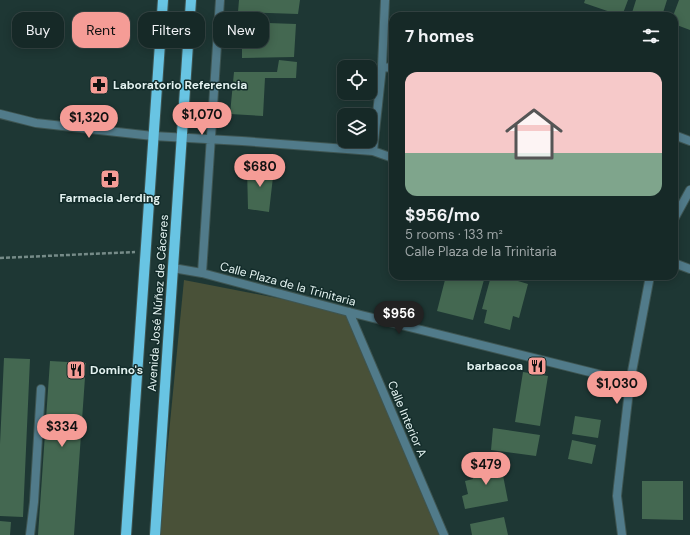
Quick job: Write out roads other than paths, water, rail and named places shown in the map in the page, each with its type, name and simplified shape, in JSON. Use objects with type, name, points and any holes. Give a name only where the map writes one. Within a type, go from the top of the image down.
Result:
[{"type":"main road","name":"Avenida José Núñez de Cáceres","points":[[126,535],[163,0]]},
{"type":"main road","name":"Avenida José Núñez de Cáceres","points":[[155,535],[191,0]]},
{"type":"street","points":[[202,273],[220,0]]},
{"type":"street","points":[[373,151],[382,67],[385,0]]},
{"type":"street","points":[[382,67],[389,68]]},
{"type":"street","points":[[0,114],[36,123],[153,136],[373,151],[389,157]]},
{"type":"street","points":[[678,136],[690,141]]},
{"type":"street","points":[[678,212],[690,190]]},
{"type":"street","points":[[678,264],[690,269]]},
{"type":"street","name":"Calle Plaza de la Trinitaria","points":[[173,268],[202,273],[349,312],[630,382]]},
{"type":"street","points":[[622,535],[617,496],[630,382],[649,280]]},
{"type":"street","name":"Calle Interior A","points":[[349,312],[444,535]]},
{"type":"street","points":[[30,535],[34,502],[41,389]]},
{"type":"place","name":"Laboratorio Referencia","points":[[99,85]]},
{"type":"place","name":"Farmacia Jerding","points":[[110,179]]},
{"type":"place","name":"barbacoa","points":[[537,366]]},
{"type":"place","name":"Domino's","points":[[76,370]]}]
